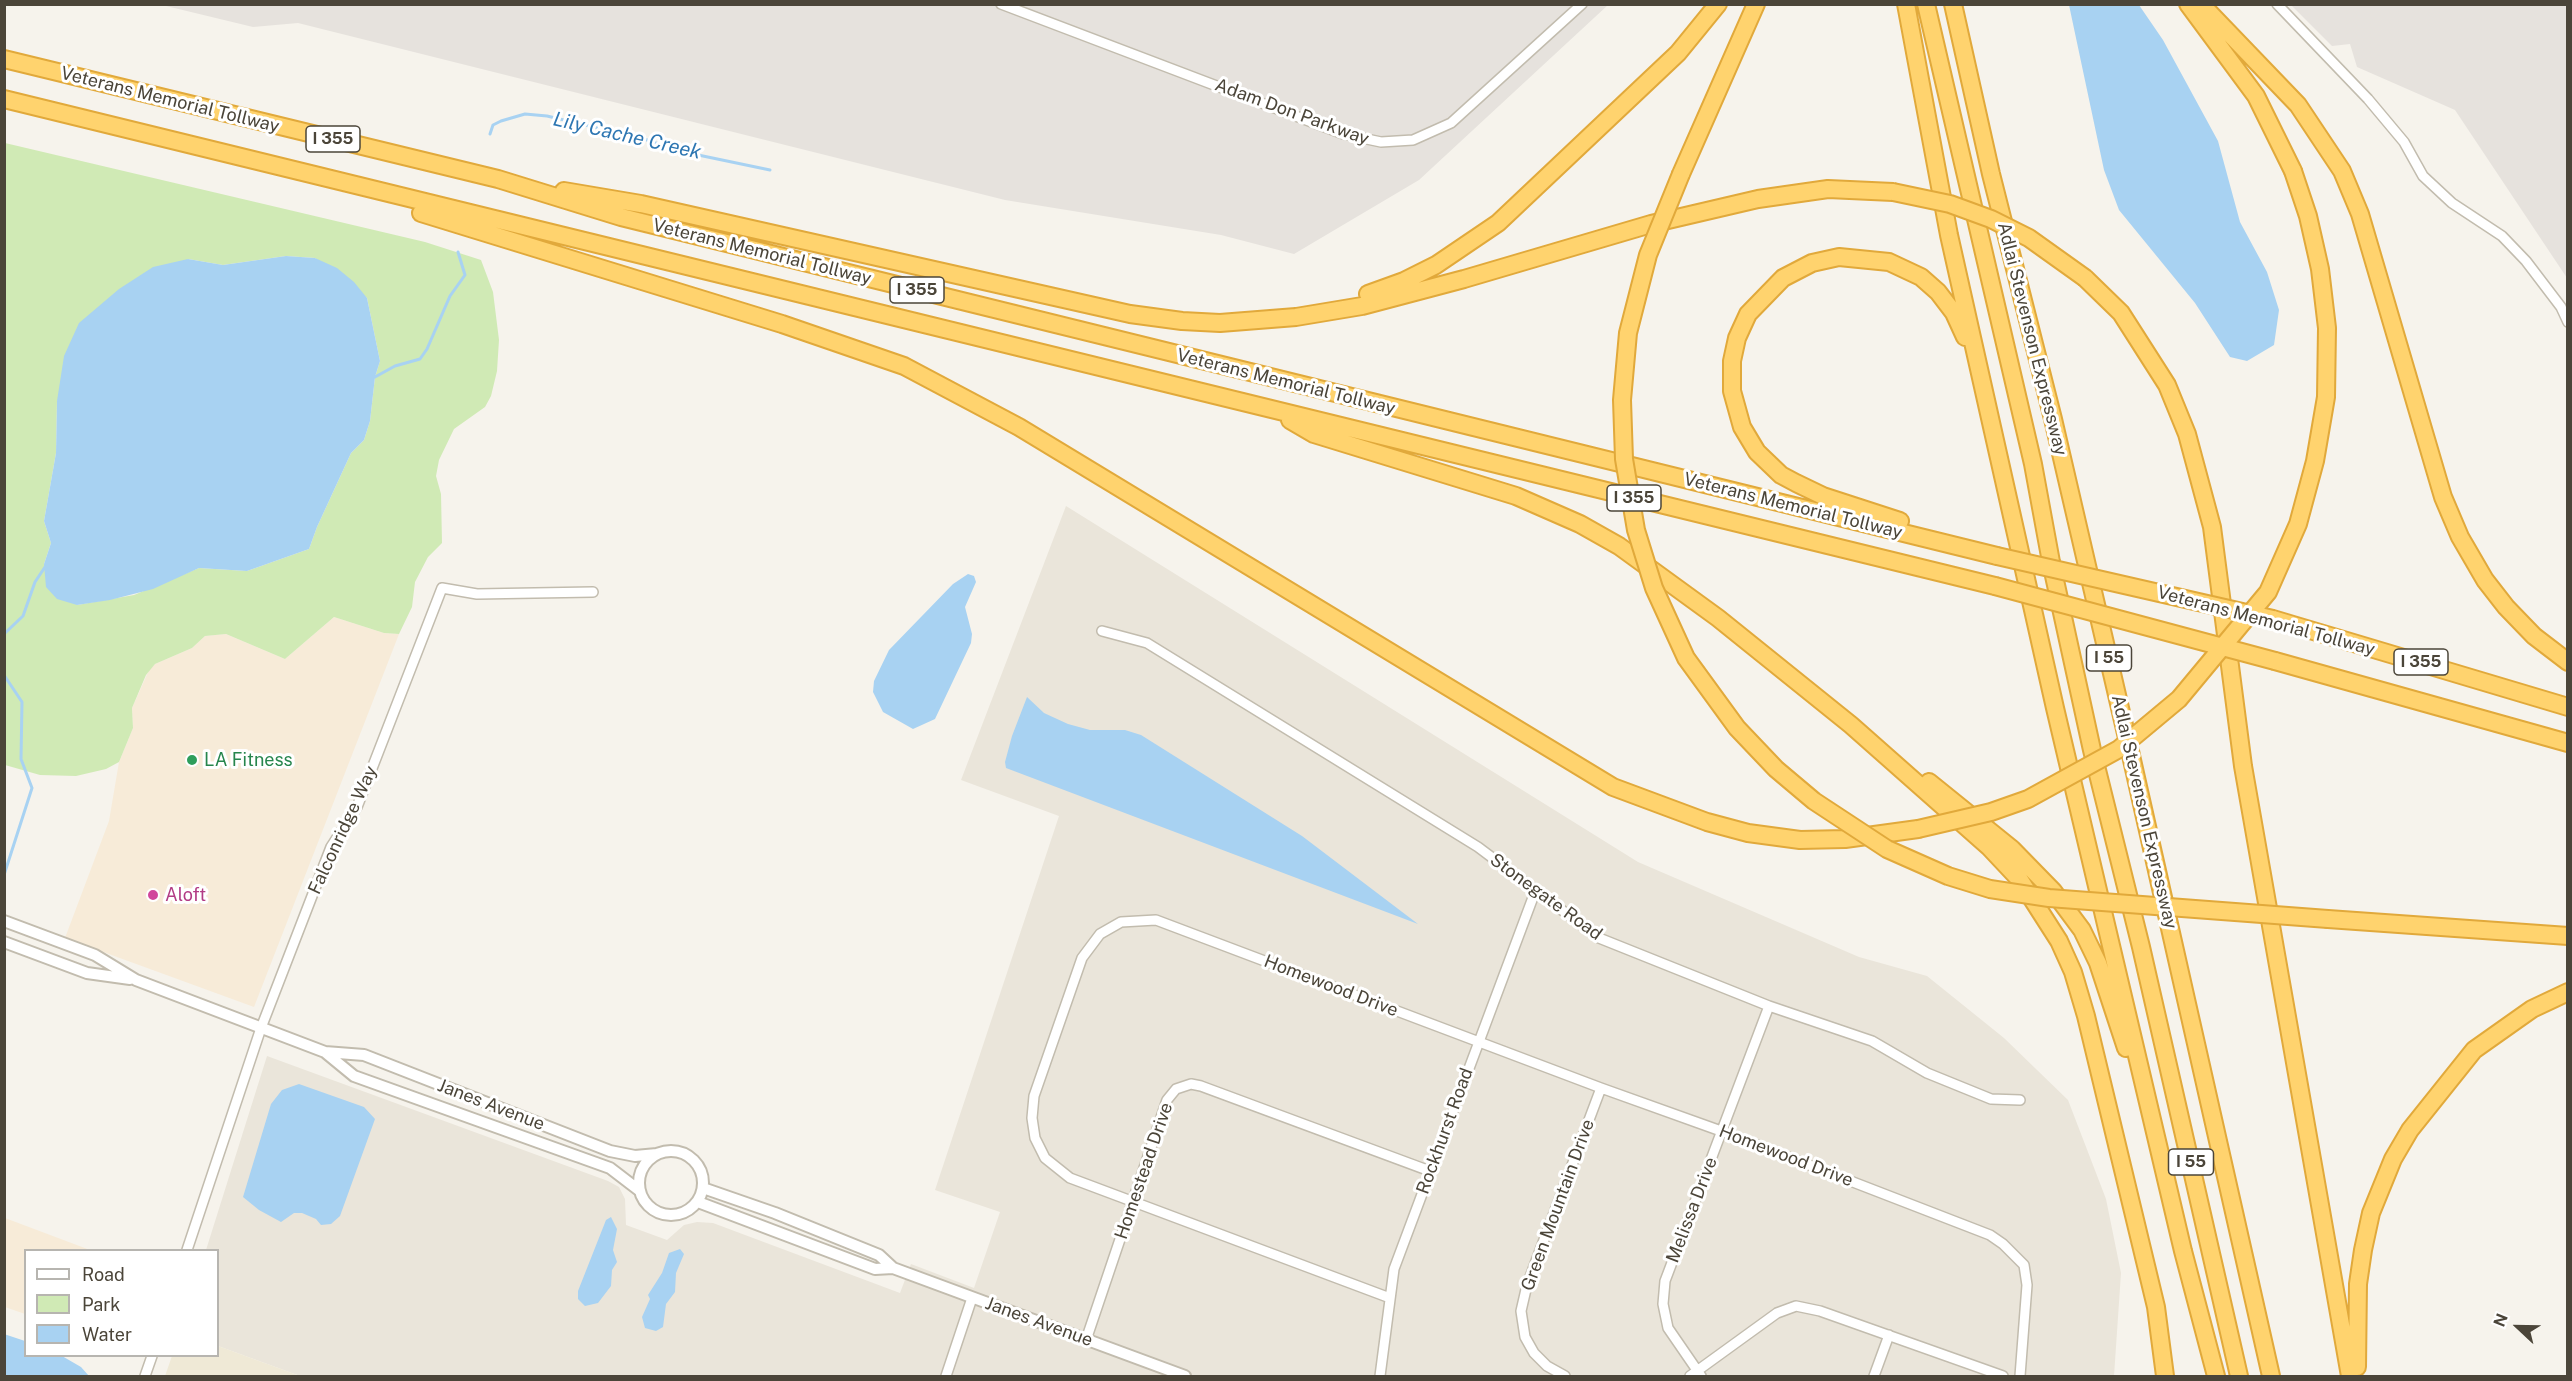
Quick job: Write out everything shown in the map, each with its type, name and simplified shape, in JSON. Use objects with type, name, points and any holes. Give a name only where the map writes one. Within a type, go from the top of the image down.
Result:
[{"type":"highway","points":[[1296,317],[1404,281],[1436,265],[1479,237],[1514,208],[1678,53],[1718,4]]},
{"type":"highway","points":[[1756,4],[1680,174],[1648,255],[1628,333],[1621,420],[1626,476],[1644,560],[1676,639],[1708,692],[1737,728],[1776,769],[1836,816],[1887,849],[1948,876],[1990,889],[2049,898],[2568,936]]},
{"type":"highway","points":[[1906,4],[1949,235],[2007,485],[2055,708],[2216,1377]]},
{"type":"highway","name":"Adlai Stevenson Expressway","points":[[1926,4],[2033,464],[2051,562],[2092,750],[2141,947],[2239,1377]]},
{"type":"highway","name":"Adlai Stevenson Expressway","points":[[1953,4],[1991,174],[2075,511],[2272,1377]]},
{"type":"highway","points":[[274,167],[782,324],[904,366],[1019,427],[1130,497],[1227,552],[1357,634],[1613,787],[1678,813],[1748,833],[1800,840],[1845,839],[1918,829],[1991,812],[2028,799],[2119,749],[2179,699],[2268,592],[2298,524],[2315,461],[2326,397],[2327,328],[2320,269],[2308,216],[2293,171],[2256,96],[2188,4]]},
{"type":"highway","points":[[2200,4],[2298,105],[2342,171],[2360,214],[2443,497],[2460,537],[2485,580],[2506,607],[2534,636],[2568,662]]},
{"type":"highway","name":"Veterans Memorial Tollway","points":[[4,59],[498,179],[621,217],[1990,554],[2273,619],[2568,707]]},
{"type":"highway","name":"Veterans Memorial Tollway","points":[[4,99],[274,167],[1995,586],[2568,743]]},
{"type":"highway","points":[[498,179],[641,204],[1130,314],[1220,323],[1296,317],[1373,303],[1651,224],[1758,199],[1828,189],[1893,192],[1950,204],[1991,219],[2029,238],[2085,278],[2121,313],[2168,385],[2187,434],[2212,527],[2243,765],[2350,1377]]},
{"type":"highway","points":[[1990,554],[1950,536],[1823,496],[1781,475],[1768,464],[1742,427],[1732,391],[1735,348],[1748,314],[1783,278],[1823,259],[1873,258],[1889,262],[1921,278],[1938,292],[1954,313],[1964,335],[1998,462],[2007,485]]},
{"type":"highway","points":[[1274,411],[1314,434],[1516,496],[1580,524],[1619,546],[1718,618],[1851,725],[1989,847],[2020,880],[2059,941],[2073,972],[2086,1016],[2156,1307],[2165,1377]]},
{"type":"highway","points":[[1851,725],[1951,798],[2012,849],[2054,891],[2082,930],[2098,963],[2154,1127]]},
{"type":"highway","points":[[2357,1377],[2356,1314],[2362,1250],[2371,1213],[2393,1159],[2410,1130],[2474,1050],[2532,1010],[2568,992]]},
{"type":"street","name":"Adam Don Parkway","points":[[1001,4],[1343,134],[1381,142],[1413,140],[1451,123],[1582,4]]},
{"type":"street","points":[[2277,4],[2368,99],[2404,142],[2423,176],[2452,203],[2502,236],[2526,261],[2561,307],[2568,322]]},
{"type":"street","name":"Falconridge Way","points":[[188,1249],[261,1028],[331,847],[357,807],[442,588],[477,594],[593,592]]},
{"type":"street","name":"Stonegate Road","points":[[1102,631],[1147,643],[1478,847],[1534,892],[1599,938],[1769,1006],[1872,1041],[1927,1073],[1992,1099],[2020,1100]]},
{"type":"street","name":"Rockhurst Road","points":[[1380,1377],[1394,1269],[1534,892]]},
{"type":"street","name":"Homewood Drive","points":[[1390,1298],[1070,1178],[1045,1158],[1035,1138],[1032,1118],[1034,1096],[1082,958],[1100,934],[1121,922],[1156,920],[1601,1089],[1721,1131],[1990,1235],[2004,1244],[2024,1265],[2027,1286],[2020,1377]]},
{"type":"street","name":"Janes Avenue","points":[[4,921],[95,955],[136,980],[261,1028],[325,1052],[364,1055],[610,1151],[635,1156],[668,1151],[691,1157],[703,1176],[703,1188],[784,1216],[879,1254],[893,1268]]},
{"type":"street","name":"Janes Avenue","points":[[4,942],[87,973],[136,980]]},
{"type":"street","name":"Melissa Drive","points":[[1696,1375],[1668,1328],[1664,1316],[1664,1291],[1721,1131],[1769,1006]]},
{"type":"street","name":"Janes Avenue","points":[[325,1052],[354,1076],[610,1168],[640,1191],[650,1208],[669,1216],[689,1210],[698,1202],[875,1269],[893,1268],[1185,1377]]},
{"type":"street","name":"Homestead Drive","points":[[1086,1340],[1167,1100],[1176,1089],[1191,1084],[1430,1171]]},
{"type":"street","name":"Green Mountain Drive","points":[[1565,1377],[1546,1366],[1534,1353],[1525,1337],[1521,1311],[1527,1285],[1601,1089]]},
{"type":"street","points":[[640,1191],[642,1169],[657,1154]]},
{"type":"street","points":[[698,1202],[703,1188]]},
{"type":"street","points":[[946,1377],[972,1298]]},
{"type":"street","points":[[1696,1375],[1777,1313],[1796,1306],[1820,1311],[2003,1377]]},
{"type":"street","points":[[1874,1377],[1889,1335]]},
{"type":"street","points":[[145,1377],[152,1357]]},
{"type":"shaded area","points":[[162,5],[1608,5],[1419,180],[1294,254],[1221,235],[1005,200],[298,23],[253,27]]},
{"type":"shaded area","points":[[2291,5],[2567,5],[2567,278],[2455,110],[2357,67],[2350,44],[2332,46]]},
{"type":"shaded area","points":[[1066,506],[1638,862],[1859,957],[1927,976],[2004,1038],[2068,1100],[2106,1199],[2121,1273],[2114,1376],[300,1376],[219,1346],[219,1249],[206,1249],[267,1056],[608,1181],[619,1187],[625,1199],[626,1225],[667,1240],[684,1225],[697,1222],[713,1223],[900,1293],[911,1264],[974,1288],[1000,1212],[935,1190],[1059,816],[961,780]]},
{"type":"shaded area","points":[[334,617],[384,633],[399,634],[254,1007],[65,938],[109,821],[119,762],[133,728],[132,708],[149,670],[155,664],[192,648],[205,636],[226,634],[285,659]]},
{"type":"shaded area","points":[[5,1218],[87,1249],[24,1249],[24,1314],[5,1307]]},
{"type":"shaded area","points":[[219,1346],[300,1376],[165,1376],[172,1357],[219,1357]]},
{"type":"green space","points":[[5,143],[425,242],[481,260],[493,292],[499,340],[497,371],[491,396],[485,407],[454,429],[439,460],[436,476],[441,494],[442,543],[428,557],[415,582],[412,607],[399,634],[384,633],[334,617],[285,659],[226,634],[205,636],[192,648],[155,664],[146,675],[132,708],[133,728],[119,762],[106,769],[76,776],[40,775],[5,765]],"holes":[[[286,256],[315,258],[367,298],[380,361],[375,377],[370,421],[364,440],[351,453],[309,549],[247,571],[199,568],[134,595],[77,605],[44,564],[51,543],[44,521],[56,453],[57,401],[188,259],[223,265]]]},
{"type":"water","points":[[2069,5],[2139,5],[2163,40],[2218,141],[2240,222],[2267,272],[2279,310],[2274,345],[2247,361],[2230,357],[2195,303],[2119,210],[2104,170]]},
{"type":"water","points":[[286,256],[315,258],[337,268],[354,282],[367,298],[380,361],[375,377],[370,421],[364,440],[351,453],[309,549],[247,571],[199,568],[153,589],[110,600],[77,605],[57,599],[46,587],[44,564],[51,543],[44,521],[56,453],[57,401],[64,356],[79,323],[119,289],[153,267],[188,259],[223,265]]},
{"type":"water","points":[[968,574],[974,576],[976,582],[965,607],[972,634],[971,643],[935,719],[913,729],[883,712],[873,692],[874,681],[889,650],[953,584]]},
{"type":"water","points":[[1027,697],[1044,713],[1068,724],[1090,730],[1125,730],[1141,735],[1302,836],[1418,924],[1006,768],[1005,762],[1012,736]]},
{"type":"water","points":[[299,1084],[364,1107],[375,1119],[340,1216],[331,1224],[321,1225],[316,1219],[302,1213],[294,1213],[281,1222],[259,1210],[243,1197],[271,1104],[282,1090]]},
{"type":"water","points":[[611,1217],[617,1229],[613,1250],[617,1262],[612,1270],[611,1286],[598,1303],[585,1306],[578,1299],[578,1291],[606,1220]]},
{"type":"water","points":[[680,1249],[684,1254],[676,1273],[675,1292],[666,1304],[663,1327],[656,1331],[645,1328],[642,1317],[650,1299],[648,1295],[662,1273],[669,1253]]},
{"type":"water","points":[[4,1334],[24,1341],[24,1357],[64,1357],[81,1367],[89,1376],[5,1376]]},
{"type":"waterway","name":"Lily Cache Creek","points":[[490,134],[493,125],[501,121],[525,114],[547,116],[644,139],[679,151],[770,170]]},
{"type":"waterway","name":"Lily Cache Creek","points":[[375,377],[395,366],[420,359],[427,349],[450,296],[465,275],[458,252]]},
{"type":"waterway","name":"Lily Cache Creek","points":[[4,634],[23,616],[35,582],[45,567]]},
{"type":"waterway","name":"Lily Cache Creek","points":[[4,675],[22,702],[21,759],[32,788],[4,875]]},
{"type":"place","name":"LA Fitness","points":[[192,760]]},
{"type":"place","name":"Aloft","points":[[153,895]]}]
